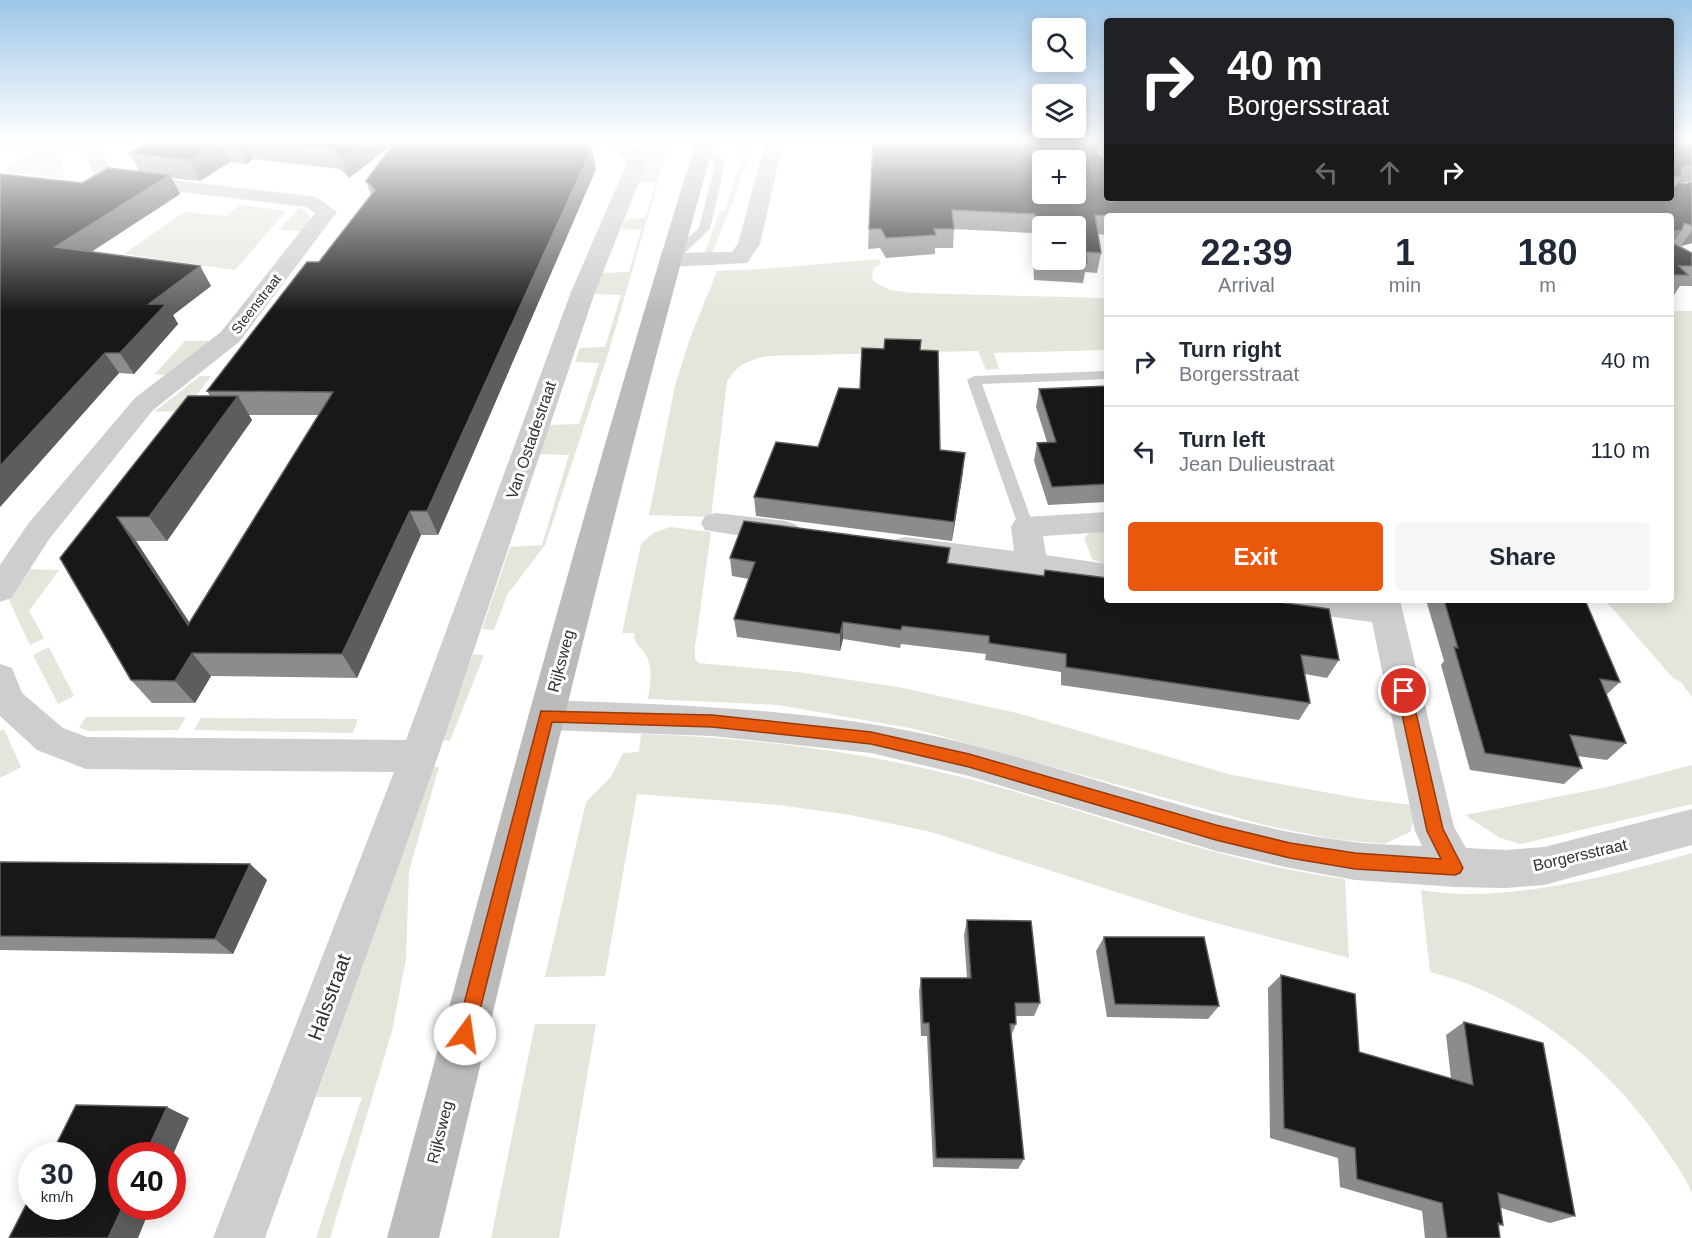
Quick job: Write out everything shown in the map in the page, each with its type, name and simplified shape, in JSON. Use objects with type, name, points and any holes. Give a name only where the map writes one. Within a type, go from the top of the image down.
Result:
[{"type":"street","name":"Steenstraat","points":[[0,590],[39,531],[144,404],[230,337],[327,212],[311,202],[266,197]]},
{"type":"street","name":"Van Ostadestraat","points":[[419,756],[583,292],[623,197]]},
{"type":"street","name":"Rijksweg","points":[[413,1238],[546,715],[688,197]]},
{"type":"street","points":[[670,260],[739,258],[749,244],[761,197]]},
{"type":"street","points":[[1032,564],[1026,527],[1104,522]]},
{"type":"street","points":[[716,523],[810,535]]},
{"type":"street","points":[[880,544],[1104,574]]},
{"type":"street","points":[[1341,603],[1386,606],[1435,831],[1455,868]]},
{"type":"street","points":[[2,694],[50,739],[86,753],[419,756]]},
{"type":"street","name":"Borgersstraat","points":[[546,715],[712,721],[871,738],[969,760],[1216,833],[1290,850],[1355,861],[1455,868],[1505,869],[1544,866],[1692,827]]},
{"type":"street","name":"Halsstraat","points":[[239,1238],[419,756]]},
{"type":"lane","points":[[1026,527],[974,380],[1104,375]]},
{"type":"shaded area","points":[[651,197],[654,197],[608,354],[545,545],[507,595],[494,630],[482,629],[510,547],[542,545],[569,455],[535,454],[546,425],[579,424],[599,363],[575,362],[580,348],[605,347],[621,295],[593,294],[601,273],[629,272],[641,230],[622,229],[625,219],[645,218]]},
{"type":"shaded area","points":[[730,197],[734,197],[712,254],[704,254],[720,211],[725,211]]},
{"type":"shaded area","points":[[240,205],[286,211],[235,270],[124,254],[184,212],[226,216]]},
{"type":"shaded area","points":[[299,208],[305,210],[310,218],[302,231],[279,230]]},
{"type":"shaded area","points":[[879,259],[881,264],[873,270],[873,281],[890,290],[913,293],[1104,298],[1104,350],[994,353],[999,369],[986,370],[978,351],[768,356],[749,361],[739,367],[727,382],[711,517],[649,515],[675,386],[689,341],[717,271]]},
{"type":"shaded area","points":[[1674,311],[1692,311],[1692,697],[1681,682],[1673,678],[1608,603],[1674,603]]},
{"type":"shaded area","points":[[185,341],[211,341],[172,376],[155,374]]},
{"type":"shaded area","points":[[200,376],[211,376],[184,411],[154,412]]},
{"type":"shaded area","points":[[670,527],[711,532],[695,647],[695,659],[699,663],[797,672],[898,687],[1017,713],[1232,775],[1362,799],[1412,805],[1415,817],[1410,832],[1384,844],[1333,839],[1264,825],[915,729],[778,705],[648,699],[651,676],[648,659],[636,642],[634,633],[622,633],[641,544],[653,533]]},
{"type":"shaded area","points":[[1104,530],[1104,564],[1092,559],[1084,538],[1089,533]]},
{"type":"shaded area","points":[[25,569],[59,570],[29,611],[44,638],[30,645],[7,596]]},
{"type":"shaded area","points":[[49,647],[74,696],[58,704],[33,655]]},
{"type":"shaded area","points":[[473,654],[484,655],[450,741],[442,740]]},
{"type":"shaded area","points":[[86,717],[186,717],[178,730],[88,731],[79,727]]},
{"type":"shaded area","points":[[201,718],[358,719],[353,733],[194,730]]},
{"type":"shaded area","points":[[4,729],[21,767],[0,778],[0,731]]},
{"type":"shaded area","points":[[641,734],[730,739],[819,749],[951,774],[1212,851],[1300,872],[1345,879],[1349,958],[1197,918],[931,832],[850,815],[779,805],[637,794],[605,976],[545,977],[586,802],[611,777],[623,753],[639,752]]},
{"type":"shaded area","points":[[1692,765],[1692,804],[1521,844],[1500,838],[1465,815],[1607,787]]},
{"type":"shaded area","points":[[433,767],[439,767],[409,871],[406,959],[392,1031],[330,1238],[316,1238],[362,1097],[316,1097]]},
{"type":"shaded area","points":[[1692,853],[1692,1193],[1680,1171],[1645,1120],[1593,1064],[1564,1039],[1533,1017],[1500,998],[1466,983],[1430,972],[1421,890],[1452,894],[1521,891],[1593,878]]},
{"type":"shaded area","points":[[535,1024],[596,1024],[559,1238],[491,1238]]},
{"type":"building","points":[[0,197],[135,197],[55,247],[200,266],[149,304],[166,304],[120,353],[105,353],[0,466]]},
{"type":"building","points":[[370,197],[570,197],[427,511],[410,511],[342,654],[192,653],[175,681],[131,680],[60,558],[188,396],[238,396],[149,517],[117,517],[188,625],[333,392],[207,391],[307,262],[319,262]]},
{"type":"building","points":[[870,197],[1032,197],[1032,204],[1086,204],[1086,197],[1104,197],[1104,201],[1110,202],[1674,201],[1674,197],[1692,197],[1692,226],[1684,223],[1682,230],[1674,231],[1674,213],[1104,213],[1104,216],[1095,215],[1101,253],[1086,252],[1086,216],[1035,216],[1035,214],[952,210],[954,229],[934,229],[936,235],[886,238],[881,229],[869,229]]},
{"type":"building","points":[[1674,244],[1692,253],[1692,266],[1679,266],[1688,275],[1674,275]]},
{"type":"building","points":[[885,339],[921,340],[920,350],[938,351],[940,450],[965,453],[954,522],[754,497],[776,442],[818,447],[839,388],[860,389],[862,348],[884,349]]},
{"type":"building","points":[[1104,386],[1104,484],[1052,487],[1037,443],[1056,442],[1039,389]]},
{"type":"building","points":[[744,521],[950,548],[947,563],[1044,576],[1045,570],[1104,578],[1104,603],[1286,603],[1329,609],[1339,660],[1301,655],[1310,703],[1066,667],[1066,654],[989,643],[989,636],[902,626],[901,630],[843,622],[840,634],[734,619],[755,562],[730,558]]},
{"type":"building","points":[[1445,603],[1586,603],[1620,682],[1600,679],[1626,743],[1570,735],[1582,768],[1485,753],[1454,647],[1458,648]]},
{"type":"building","points":[[0,862],[250,864],[215,939],[0,936]]},
{"type":"building","points":[[967,920],[1031,921],[1040,1003],[1015,1003],[1016,1024],[1010,1024],[1024,1159],[936,1158],[929,1023],[923,1023],[921,978],[971,978]]},
{"type":"building","points":[[1104,937],[1204,937],[1219,1006],[1115,1004]]},
{"type":"building","points":[[1281,975],[1355,994],[1359,1052],[1473,1085],[1464,1022],[1543,1043],[1575,1216],[1498,1193],[1503,1225],[1498,1223],[1500,1238],[1447,1238],[1442,1203],[1357,1179],[1355,1148],[1284,1128]]},
{"type":"building","points":[[76,1105],[167,1107],[151,1142],[108,1142],[108,1220],[116,1220],[108,1238],[9,1238],[18,1220],[96,1220],[96,1142],[58,1142]]},
{"type":"route","points":[[465,1034],[546,715],[712,721],[768,725],[871,738],[969,760],[1216,833],[1290,850],[1355,861],[1455,868],[1435,831],[1404,691]]}]
